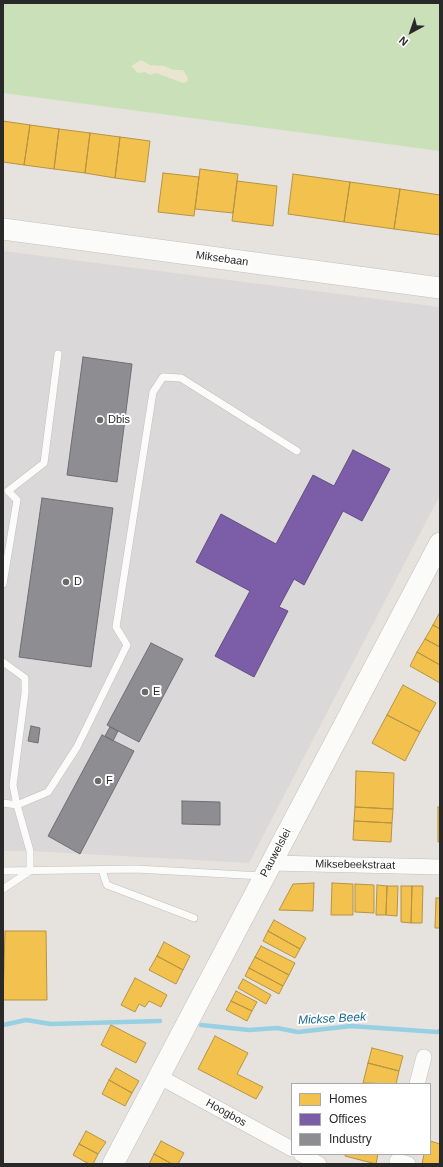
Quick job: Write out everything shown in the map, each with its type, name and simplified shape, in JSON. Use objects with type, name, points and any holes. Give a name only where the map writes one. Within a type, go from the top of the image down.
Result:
[{"type":"street","name":"Miksebaan","points":[[3,229],[440,288]]},
{"type":"street","name":"Pauwelslei","points":[[113,1164],[440,543]]},
{"type":"street","name":"Miksebeekstraat","points":[[268,869],[440,867]]},
{"type":"street","points":[[417,1083],[424,1057]]},
{"type":"street","name":"Hoogbos","points":[[160,1077],[291,1148]]},
{"type":"street","points":[[303,1155],[319,1164]]},
{"type":"lane","points":[[3,584],[17,500],[6,493],[44,463],[58,354]]},
{"type":"lane","points":[[3,803],[17,805],[48,792],[77,747],[127,645],[116,626],[153,392],[163,377],[181,378],[297,451]]},
{"type":"lane","points":[[3,662],[25,678],[25,693],[13,785],[30,851],[30,871]]},
{"type":"lane","points":[[3,871],[268,869]]},
{"type":"lane","points":[[102,870],[107,885],[194,918]]},
{"type":"lane","points":[[3,889],[30,871]]},
{"type":"shaded area","points":[[3,251],[440,307],[440,495],[249,863],[30,851],[3,851]]},
{"type":"green space","points":[[3,3],[440,3],[440,151],[3,93]]},
{"type":"sand","points":[[141,60],[150,65],[164,66],[174,70],[183,70],[188,78],[187,82],[183,83],[156,73],[150,75],[145,72],[138,73],[131,66]]},
{"type":"building: Homes","points":[[3,121],[30,125],[24,165],[3,162]]},
{"type":"building: Homes","points":[[30,125],[59,129],[54,169],[24,165]]},
{"type":"building: Homes","points":[[59,129],[90,133],[85,173],[54,169]]},
{"type":"building: Homes","points":[[90,133],[120,137],[115,178],[85,173]]},
{"type":"building: Homes","points":[[120,137],[150,141],[145,182],[115,178]]},
{"type":"building: Homes","points":[[200,169],[238,174],[233,213],[195,209]]},
{"type":"building: Homes","points":[[163,173],[199,177],[194,216],[158,212]]},
{"type":"building: Homes","points":[[293,174],[350,182],[344,222],[288,214]]},
{"type":"building: Homes","points":[[237,181],[277,186],[273,226],[232,221]]},
{"type":"building: Homes","points":[[350,182],[400,189],[394,229],[344,222]]},
{"type":"building: Homes","points":[[400,189],[440,195],[440,235],[394,229]]},
{"type":"building: Homes","points":[[440,612],[440,629],[433,625]]},
{"type":"building: Homes","points":[[433,625],[440,629],[440,647],[425,639]]},
{"type":"building: Homes","points":[[425,639],[440,647],[440,665],[417,652]]},
{"type":"building: Homes","points":[[417,652],[440,665],[440,683],[410,666]]},
{"type":"building: Homes","points":[[403,685],[436,703],[420,732],[387,715]]},
{"type":"building: Homes","points":[[387,715],[420,732],[405,761],[372,743]]},
{"type":"building: Homes","points":[[356,771],[394,773],[393,809],[355,807]]},
{"type":"building: Homes","points":[[355,807],[393,809],[392,823],[354,821]]},
{"type":"building: Homes","points":[[438,807],[440,807],[440,842],[438,842]]},
{"type":"building: Homes","points":[[354,821],[392,823],[391,842],[353,840]]},
{"type":"building: Homes","points":[[314,883],[313,911],[279,910],[293,884]]},
{"type":"building: Homes","points":[[332,883],[353,884],[353,915],[331,915]]},
{"type":"building: Homes","points":[[355,884],[374,885],[374,913],[355,912]]},
{"type":"building: Homes","points":[[377,885],[387,886],[386,915],[376,915]]},
{"type":"building: Homes","points":[[387,886],[398,886],[397,916],[386,915]]},
{"type":"building: Homes","points":[[401,886],[412,886],[411,923],[401,922]]},
{"type":"building: Homes","points":[[412,886],[423,886],[422,923],[411,923]]},
{"type":"building: Homes","points":[[436,898],[440,898],[440,928],[435,928]]},
{"type":"building: Homes","points":[[274,920],[306,938],[300,949],[268,931]]},
{"type":"building: Homes","points":[[5,931],[46,931],[47,1000],[3,1000]]},
{"type":"building: Homes","points":[[268,931],[300,949],[295,958],[263,941]]},
{"type":"building: Homes","points":[[164,942],[190,956],[183,970],[157,956]]},
{"type":"building: Homes","points":[[261,946],[295,963],[289,975],[255,957]]},
{"type":"building: Homes","points":[[157,956],[183,970],[176,984],[149,970]]},
{"type":"building: Homes","points":[[255,957],[289,975],[283,986],[249,968]]},
{"type":"building: Homes","points":[[249,968],[283,986],[279,994],[245,976]]},
{"type":"building: Homes","points":[[135,978],[167,995],[161,1007],[149,1001],[145,1007],[139,1004],[135,1012],[121,1005]]},
{"type":"building: Homes","points":[[243,979],[271,995],[266,1004],[238,988]]},
{"type":"building: Homes","points":[[236,991],[257,1002],[252,1011],[231,1001]]},
{"type":"building: Homes","points":[[231,1001],[252,1011],[247,1021],[226,1010]]},
{"type":"building: Homes","points":[[111,1025],[146,1043],[136,1063],[101,1045]]},
{"type":"building: Homes","points":[[215,1036],[248,1053],[237,1074],[263,1087],[256,1099],[198,1069]]},
{"type":"building: Homes","points":[[372,1048],[403,1056],[399,1071],[368,1063]]},
{"type":"building: Homes","points":[[368,1063],[399,1071],[396,1083],[363,1083]]},
{"type":"building: Homes","points":[[116,1068],[139,1081],[132,1093],[109,1080]]},
{"type":"building: Homes","points":[[109,1080],[132,1093],[125,1106],[102,1094]]},
{"type":"building: Homes","points":[[86,1131],[106,1142],[98,1154],[79,1144]]},
{"type":"building: Homes","points":[[161,1141],[184,1153],[178,1164],[172,1164],[154,1154]]},
{"type":"building: Homes","points":[[431,1141],[440,1144],[439,1164],[422,1164],[424,1155],[431,1155]]},
{"type":"building: Homes","points":[[79,1144],[98,1154],[93,1164],[89,1164],[73,1155]]},
{"type":"building: Homes","points":[[154,1154],[172,1164],[149,1164]]},
{"type":"building: Homes","points":[[345,1155],[378,1155],[376,1164]]},
{"type":"building: Offices","points":[[353,450],[390,469],[362,521],[343,511],[304,585],[294,579],[279,607],[288,611],[254,677],[215,656],[250,591],[196,562],[221,514],[276,544],[313,475],[334,486]]},
{"type":"building: Industry","name":"Dbis","points":[[83,357],[132,364],[117,482],[67,475]]},
{"type":"building: Industry","name":"D","points":[[42,498],[113,508],[91,667],[19,657]]},
{"type":"building: Industry","name":"E","points":[[151,643],[183,659],[139,742],[107,725]]},
{"type":"building: Industry","points":[[31,726],[40,728],[38,743],[28,741]]},
{"type":"building: Industry","points":[[110,727],[118,731],[113,741],[105,736]]},
{"type":"building: Industry","name":"F","points":[[102,735],[134,751],[80,854],[48,836]]},
{"type":"building: Industry","points":[[182,801],[220,802],[220,825],[182,824]]},
{"type":"waterway","name":"Mickse Beek","points":[[3,1025],[26,1020],[51,1024],[160,1021]]},
{"type":"waterway","name":"Mickse Beek","points":[[201,1025],[249,1030],[277,1028],[298,1032],[351,1026],[440,1031]]},
{"type":"place","name":"Dbis","points":[[100,420]]},
{"type":"place","name":"D","points":[[66,582]]},
{"type":"place","name":"E","points":[[145,692]]},
{"type":"place","name":"F","points":[[98,781]]}]
